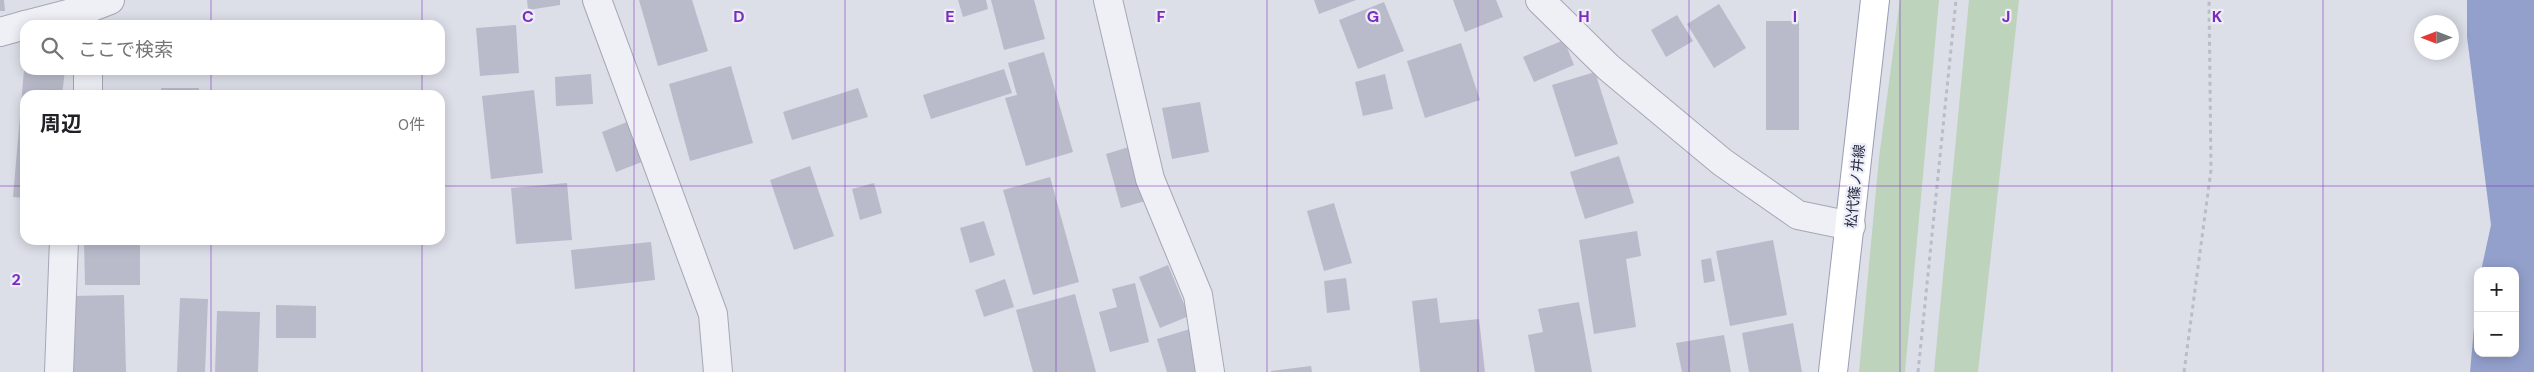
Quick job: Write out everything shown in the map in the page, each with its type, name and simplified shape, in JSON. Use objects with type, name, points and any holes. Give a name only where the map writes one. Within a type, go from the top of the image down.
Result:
[{"type":"main road","name":"松代篠ノ井線","points":[[1833,372],[1851,226],[1875,0]]},
{"type":"street","points":[[597,0],[714,314],[718,372]]},
{"type":"street","points":[[1108,0],[1150,179],[1198,295],[1210,372]]},
{"type":"street","points":[[1540,0],[1608,67],[1722,162],[1798,215],[1851,226]]},
{"type":"street","points":[[50,20],[95,11]]},
{"type":"street","points":[[0,32],[20,26]]},
{"type":"street","points":[[88,75],[88,90]]},
{"type":"street","points":[[59,372],[64,245]]},
{"type":"path","points":[[1918,372],[1956,0]]},
{"type":"path","points":[[2184,372],[2210,170],[2209,0]]},
{"type":"green space","points":[[1900,0],[1939,0],[1905,372],[1859,372],[1879,158]]},
{"type":"green space","points":[[1969,0],[2019,0],[1978,372],[1934,372]]},
{"type":"water","points":[[2467,0],[2534,0],[2534,372],[2470,372],[2474,328],[2474,357],[2519,357],[2519,267],[2482,267],[2491,225],[2467,37]]},
{"type":"building","points":[[0,0],[4,0],[5,11],[0,11]]},
{"type":"building","points":[[527,0],[560,0],[560,5],[528,10]]},
{"type":"building","points":[[639,0],[692,0],[708,51],[658,66]]},
{"type":"building","points":[[958,0],[986,0],[988,9],[963,17]]},
{"type":"building","points":[[991,0],[1034,0],[1045,39],[1004,50]]},
{"type":"building","points":[[1314,0],[1356,0],[1319,14]]},
{"type":"building","points":[[1453,0],[1496,0],[1503,17],[1465,32]]},
{"type":"building","points":[[1384,2],[1404,51],[1358,69],[1339,20]]},
{"type":"building","points":[[1719,4],[1746,48],[1714,68],[1687,24]]},
{"type":"building","points":[[1677,15],[1693,41],[1666,57],[1651,30]]},
{"type":"building","points":[[1766,21],[1799,21],[1799,130],[1766,130]]},
{"type":"building","points":[[516,25],[519,73],[480,76],[476,28]]},
{"type":"building","points":[[1564,40],[1574,65],[1534,82],[1523,57]]},
{"type":"building","points":[[1461,43],[1480,100],[1425,118],[1407,61]]},
{"type":"building","points":[[1044,52],[1073,152],[1026,166],[1005,98],[1017,95],[1008,63]]},
{"type":"building","points":[[731,66],[753,143],[690,161],[669,84]]},
{"type":"building","points":[[1004,69],[1012,93],[931,119],[923,95]]},
{"type":"building","points":[[1595,72],[1618,144],[1575,157],[1552,85]]},
{"type":"building","points":[[591,74],[593,104],[556,106],[555,77]]},
{"type":"building","points":[[1385,74],[1393,109],[1363,116],[1355,82]]},
{"type":"building","points":[[24,75],[64,75],[63,90],[22,90]]},
{"type":"building","points":[[161,88],[199,88],[199,90],[161,90]]},
{"type":"building","points":[[858,88],[868,117],[792,140],[783,112]]},
{"type":"building","points":[[534,90],[543,173],[491,179],[482,96]]},
{"type":"building","points":[[1200,102],[1209,152],[1172,159],[1162,108]]},
{"type":"building","points":[[20,116],[20,198],[13,197]]},
{"type":"building","points":[[632,120],[647,160],[616,172],[602,132]]},
{"type":"building","points":[[1129,147],[1145,201],[1121,208],[1106,154]]},
{"type":"building","points":[[1619,156],[1634,203],[1585,219],[1570,172]]},
{"type":"building","points":[[810,166],[834,236],[794,250],[770,180]]},
{"type":"building","points":[[1050,177],[1079,282],[1033,295],[1003,190]]},
{"type":"building","points":[[567,183],[572,240],[516,244],[511,188]]},
{"type":"building","points":[[874,183],[882,213],[860,220],[852,189]]},
{"type":"building","points":[[1334,203],[1352,263],[1324,271],[1307,211]]},
{"type":"building","points":[[984,221],[995,255],[970,263],[960,228]]},
{"type":"building","points":[[1637,231],[1641,256],[1626,259],[1636,327],[1594,334],[1579,240]]},
{"type":"building","points":[[1773,240],[1787,315],[1730,326],[1716,251]]},
{"type":"building","points":[[651,242],[655,280],[575,289],[571,250]]},
{"type":"building","points":[[84,245],[140,245],[140,285],[85,285]]},
{"type":"building","points":[[1711,258],[1715,281],[1704,283],[1701,260]]},
{"type":"building","points":[[1168,265],[1189,316],[1160,328],[1139,277]]},
{"type":"building","points":[[1346,278],[1350,310],[1327,313],[1324,281]]},
{"type":"building","points":[[1005,279],[1014,307],[984,317],[975,290]]},
{"type":"building","points":[[1135,283],[1149,342],[1110,352],[1099,312],[1117,307],[1112,289]]},
{"type":"building","points":[[1075,294],[1096,372],[1033,372],[1016,310]]},
{"type":"building","points":[[124,295],[126,372],[73,372],[71,296]]},
{"type":"building","points":[[180,298],[208,299],[205,372],[177,372]]},
{"type":"building","points":[[1437,298],[1440,323],[1479,319],[1485,372],[1420,372],[1412,301]]},
{"type":"building","points":[[1579,302],[1592,372],[1535,372],[1528,335],[1543,332],[1538,309]]},
{"type":"building","points":[[276,305],[316,306],[316,338],[276,338]]},
{"type":"building","points":[[217,311],[260,312],[258,372],[215,372]]},
{"type":"building","points":[[1793,323],[1802,372],[1749,372],[1742,333]]},
{"type":"building","points":[[1190,329],[1204,372],[1167,372],[1157,339]]},
{"type":"building","points":[[1724,335],[1731,372],[1682,372],[1676,343]]},
{"type":"building","points":[[1311,366],[1312,372],[1271,372],[1271,371]]}]
